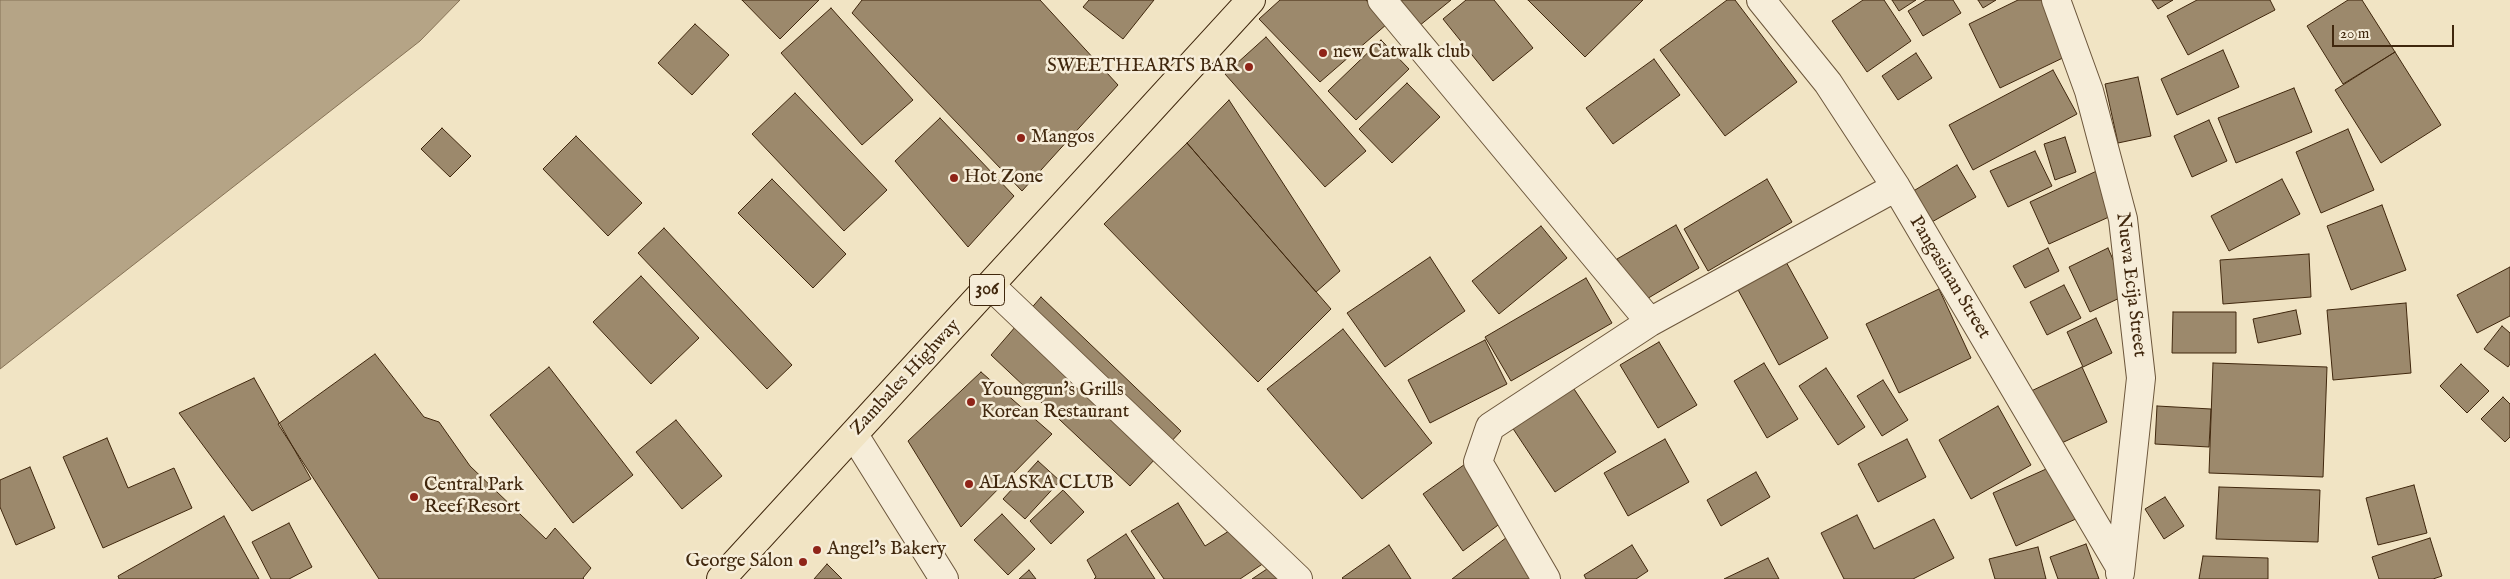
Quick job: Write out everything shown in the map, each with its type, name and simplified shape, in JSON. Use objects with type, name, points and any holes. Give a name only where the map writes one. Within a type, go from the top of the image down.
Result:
[{"type":"main road","name":"Zambales Highway","points":[[721,579],[1252,0]]},
{"type":"street","points":[[1382,0],[1650,322]]},
{"type":"street","name":"Pangasinan Street","points":[[1761,0],[1828,83],[1896,187],[2120,573]]},
{"type":"street","name":"Nueva Ecija Street","points":[[2056,0],[2089,91],[2124,228],[2141,378],[2120,573]]},
{"type":"street","points":[[1546,579],[1478,462],[1490,427],[1650,322],[1896,187]]},
{"type":"street","points":[[991,286],[1298,579]]},
{"type":"street","points":[[854,435],[944,579]]},
{"type":"shaded area","points":[[0,0],[460,0],[420,41],[0,369]]},
{"type":"building","points":[[742,0],[819,0],[780,39]]},
{"type":"building","name":"Mangos","points":[[862,0],[1040,0],[1118,85],[1022,191],[852,13]]},
{"type":"building","points":[[1089,0],[1154,0],[1123,39],[1083,7]]},
{"type":"building","name":"new Catwalk club","points":[[1280,0],[1366,0],[1387,24],[1320,82],[1259,19]]},
{"type":"building","points":[[1397,0],[1451,0],[1419,26]]},
{"type":"building","points":[[1466,0],[1494,0],[1533,48],[1493,81],[1443,19]]},
{"type":"building","points":[[1528,0],[1643,0],[1585,57]]},
{"type":"building","points":[[1727,0],[1735,0],[1797,82],[1725,136],[1660,50]]},
{"type":"building","points":[[1863,0],[1884,0],[1911,41],[1867,72],[1832,21]]},
{"type":"building","points":[[1892,0],[1916,0],[1899,11]]},
{"type":"building","points":[[1926,0],[1953,0],[1961,13],[1923,36],[1908,11]]},
{"type":"building","points":[[1978,0],[1996,0],[1983,8]]},
{"type":"building","points":[[2018,0],[2042,0],[2069,55],[2000,88],[1969,24]]},
{"type":"building","points":[[2152,0],[2173,0],[2158,9]]},
{"type":"building","points":[[2197,0],[2270,0],[2275,10],[2188,55],[2167,16]]},
{"type":"building","points":[[2348,0],[2362,0],[2395,52],[2343,84],[2307,26]]},
{"type":"building","points":[[831,8],[913,100],[862,145],[781,53]]},
{"type":"building","points":[[695,24],[729,55],[692,95],[658,63]]},
{"type":"building","points":[[1266,37],[1366,151],[1325,187],[1225,74]]},
{"type":"building","points":[[1381,40],[1409,69],[1356,120],[1328,91]]},
{"type":"building","points":[[2223,50],[2239,87],[2177,115],[2161,79]]},
{"type":"building","points":[[2395,52],[2441,125],[2381,163],[2335,90]]},
{"type":"building","points":[[1916,53],[1932,78],[1898,100],[1882,76]]},
{"type":"building","points":[[1654,59],[1680,95],[1613,144],[1586,108]]},
{"type":"building","points":[[2053,70],[2077,114],[1973,170],[1949,125]]},
{"type":"building","points":[[2138,77],[2151,136],[2118,143],[2105,84]]},
{"type":"building","points":[[1407,83],[1440,117],[1392,163],[1359,129]]},
{"type":"building","points":[[2294,88],[2312,132],[2236,163],[2218,118]]},
{"type":"building","points":[[795,93],[887,190],[844,231],[752,134]]},
{"type":"building","points":[[1229,100],[1340,271],[1316,292],[1187,143]]},
{"type":"building","name":"Hot Zone","points":[[940,118],[1014,196],[968,247],[895,161]]},
{"type":"building","points":[[2209,120],[2227,161],[2192,177],[2174,136]]},
{"type":"building","points":[[442,128],[471,156],[450,177],[421,149]]},
{"type":"building","points":[[2348,129],[2374,190],[2321,213],[2296,152]]},
{"type":"building","points":[[576,136],[642,203],[608,236],[543,169]]},
{"type":"building","points":[[2065,137],[2076,172],[2055,180],[2044,144]]},
{"type":"building","points":[[1187,143],[1331,309],[1258,382],[1104,224]]},
{"type":"building","points":[[2035,151],[2052,186],[2008,207],[1990,171]]},
{"type":"building","points":[[1957,165],[1976,197],[1923,227],[1905,196]]},
{"type":"building","points":[[2101,169],[2120,212],[2049,244],[2030,202]]},
{"type":"building","points":[[772,179],[846,254],[813,288],[738,213]]},
{"type":"building","points":[[1767,179],[1792,222],[1708,271],[1684,229]]},
{"type":"building","points":[[2282,179],[2300,214],[2229,251],[2211,216]]},
{"type":"building","points":[[2382,205],[2406,270],[2351,290],[2327,226]]},
{"type":"building","points":[[1676,225],[1699,268],[1645,300],[1617,259]]},
{"type":"building","points":[[1541,226],[1567,258],[1499,314],[1472,281]]},
{"type":"building","points":[[664,228],[792,365],[767,389],[638,253]]},
{"type":"building","points":[[2048,248],[2059,271],[2025,288],[2013,266]]},
{"type":"building","points":[[2108,248],[2128,294],[2090,312],[2069,267]]},
{"type":"building","points":[[2309,254],[2311,297],[2223,304],[2220,260]]},
{"type":"building","points":[[1430,257],[1465,311],[1385,367],[1347,313]]},
{"type":"building","points":[[1785,260],[1828,338],[1779,365],[1737,288]]},
{"type":"building","points":[[2510,267],[2510,316],[2477,333],[2457,295]]},
{"type":"building","points":[[641,276],[699,338],[651,384],[593,322]]},
{"type":"building","points":[[1586,278],[1612,323],[1511,381],[1485,337]]},
{"type":"building","points":[[2064,285],[2081,318],[2047,335],[2030,302]]},
{"type":"building","points":[[1939,289],[1971,358],[1899,393],[1866,324]]},
{"type":"building","points":[[1041,297],[1181,431],[1130,486],[991,355]]},
{"type":"building","points":[[2406,303],[2411,373],[2333,380],[2327,310]]},
{"type":"building","points":[[2296,310],[2301,334],[2258,343],[2253,319]]},
{"type":"building","points":[[2173,312],[2236,312],[2236,353],[2172,353]]},
{"type":"building","points":[[2096,318],[2112,353],[2083,367],[2067,332]]},
{"type":"building","points":[[2502,326],[2510,333],[2510,364],[2508,367],[2484,349]]},
{"type":"building","points":[[1343,329],[1432,443],[1362,499],[1267,389]]},
{"type":"building","points":[[1485,340],[1507,384],[1430,423],[1408,380]]},
{"type":"building","points":[[1659,342],[1697,405],[1658,428],[1620,365]]},
{"type":"building","name":"Central Park Reef Resort","points":[[375,354],[424,417],[439,422],[470,466],[546,539],[555,528],[591,568],[584,579],[379,579],[278,424]]},
{"type":"building","points":[[1764,363],[1798,419],[1767,438],[1734,381]]},
{"type":"building","points":[[2213,363],[2327,367],[2323,477],[2209,473]]},
{"type":"building","points":[[2461,364],[2489,391],[2467,413],[2440,386]]},
{"type":"building","points":[[549,367],[633,475],[573,523],[490,415]]},
{"type":"building","points":[[2082,367],[2107,422],[2053,447],[2027,393]]},
{"type":"building","points":[[1826,368],[1865,427],[1838,445],[1799,386]]},
{"type":"building","name":"ALASKA CLUB","points":[[981,372],[1052,434],[961,527],[908,441]]},
{"type":"building","points":[[254,378],[311,479],[252,511],[179,413]]},
{"type":"building","points":[[1883,380],[1908,420],[1882,436],[1857,396]]},
{"type":"building","points":[[1572,386],[1616,452],[1555,492],[1502,412]]},
{"type":"building","points":[[2503,397],[2510,404],[2510,437],[2505,442],[2481,419]]},
{"type":"building","points":[[1998,406],[2031,465],[1971,499],[1939,440]]},
{"type":"building","points":[[2157,406],[2211,409],[2209,447],[2155,444]]},
{"type":"building","points":[[676,420],[722,476],[682,509],[636,452]]},
{"type":"building","points":[[107,438],[128,488],[174,468],[192,508],[103,548],[63,457]]},
{"type":"building","points":[[1665,439],[1689,482],[1628,516],[1604,473]]},
{"type":"building","points":[[1907,439],[1926,477],[1878,502],[1858,464]]},
{"type":"building","points":[[1038,461],[1060,481],[1025,519],[1003,499]]},
{"type":"building","points":[[1468,462],[1509,517],[1463,551],[1423,494]]},
{"type":"building","points":[[2055,465],[2078,518],[2016,546],[1993,493]]},
{"type":"building","points":[[30,467],[55,528],[16,545],[0,507],[0,480]]},
{"type":"building","points":[[1756,472],[1770,497],[1721,526],[1707,500]]},
{"type":"building","points":[[2414,485],[2427,533],[2378,545],[2366,498]]},
{"type":"building","points":[[2219,487],[2320,490],[2318,542],[2216,539]]},
{"type":"building","points":[[1063,490],[1084,512],[1051,544],[1030,521]]},
{"type":"building","points":[[2165,497],[2184,526],[2164,539],[2145,509]]},
{"type":"building","points":[[1178,503],[1205,546],[1245,521],[1270,559],[1240,579],[1164,579],[1131,531]]},
{"type":"building","points":[[1002,514],[1035,549],[1008,575],[974,540]]},
{"type":"building","points":[[1857,515],[1874,549],[1934,519],[1954,558],[1913,579],[1844,579],[1821,533]]},
{"type":"building","points":[[224,516],[259,579],[119,579],[118,576]]},
{"type":"building","points":[[289,523],[312,567],[289,579],[271,579],[252,542]]},
{"type":"building","points":[[1515,531],[1543,579],[1452,579]]},
{"type":"building","points":[[1126,534],[1155,579],[1094,579],[1096,577],[1087,560]]},
{"type":"building","points":[[2430,538],[2442,576],[2433,579],[2379,579],[2372,557]]},
{"type":"building","points":[[2086,544],[2099,579],[2058,579],[2050,557]]},
{"type":"building","points":[[1389,545],[1411,579],[1342,578]]},
{"type":"building","points":[[1632,545],[1648,571],[1636,579],[1586,579],[1584,575]]},
{"type":"building","points":[[2038,547],[2046,579],[1995,579],[1989,559]]},
{"type":"building","points":[[2203,556],[2268,558],[2268,579],[2199,579]]},
{"type":"building","points":[[1768,558],[1779,579],[1724,579]]},
{"type":"building","points":[[1276,563],[1285,579],[1252,579]]},
{"type":"building","points":[[827,564],[842,579],[814,579]]},
{"type":"building","points":[[1029,570],[1036,579],[1019,579]]},
{"type":"place","name":"new Catwalk club","points":[[1323,53]]},
{"type":"place","name":"SWEETHEARTS BAR","points":[[1249,67]]},
{"type":"place","name":"Mangos","points":[[1021,138]]},
{"type":"place","name":"Hot Zone","points":[[954,178]]},
{"type":"place","name":"Younggun's Grills Korean Restaurant","points":[[971,402]]},
{"type":"place","name":"ALASKA CLUB","points":[[969,484]]},
{"type":"place","name":"Central Park Reef Resort","points":[[414,497]]},
{"type":"place","name":"Angel's Bakery","points":[[817,550]]},
{"type":"place","name":"George Salon","points":[[803,562]]}]
